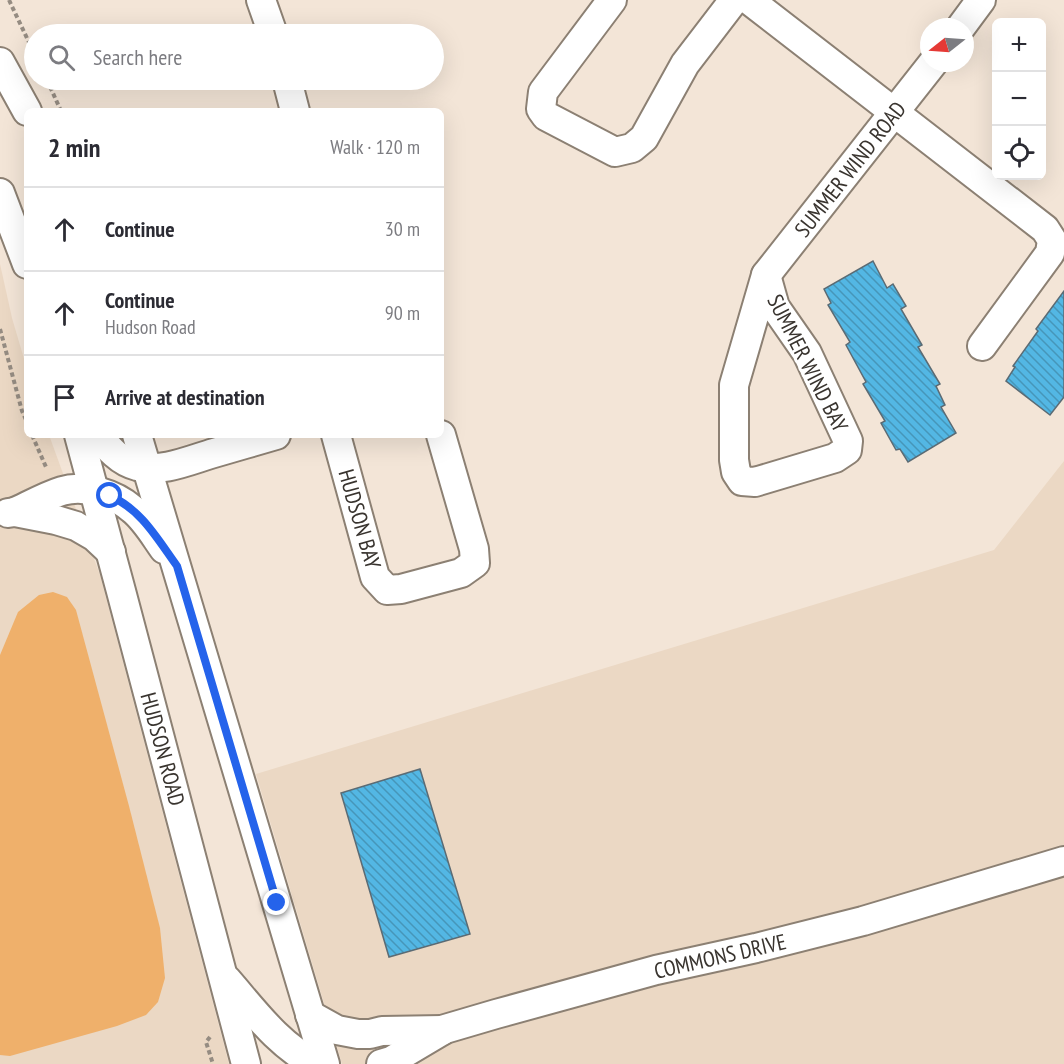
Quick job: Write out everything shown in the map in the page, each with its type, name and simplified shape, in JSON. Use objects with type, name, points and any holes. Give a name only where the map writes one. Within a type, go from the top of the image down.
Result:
[{"type":"street","points":[[261,0],[269,24]]},
{"type":"street","points":[[612,0],[543,92],[541,110],[546,116],[615,152],[632,148],[644,138],[685,64],[734,0]]},
{"type":"street","points":[[749,0],[1045,229],[1052,240],[1050,253],[982,346]]},
{"type":"street","points":[[967,18],[981,0]]},
{"type":"street","points":[[0,62],[25,108]]},
{"type":"street","name":"SUMMER WIND ROAD","points":[[766,275],[926,72]]},
{"type":"street","points":[[289,90],[294,108]]},
{"type":"street","points":[[0,193],[24,256]]},
{"type":"street","name":"SUMMER WIND BAY","points":[[766,275],[776,307],[807,353],[848,441],[847,450],[835,458],[755,482],[742,481],[736,472],[734,460],[734,385],[766,275]]},
{"type":"street","name":"HUDSON ROAD","points":[[80,438],[246,1064]]},
{"type":"street","points":[[100,438],[109,449],[125,461],[147,468],[182,463],[266,438]]},
{"type":"street","points":[[138,438],[325,1064]]},
{"type":"street","name":"HUDSON BAY","points":[[337,438],[375,577],[387,590],[401,589],[461,573],[475,563],[474,549],[442,438]]},
{"type":"street","points":[[8,513],[62,491],[79,489],[94,491],[117,499],[133,509],[177,566]]},
{"type":"street","points":[[8,513],[73,524],[90,533],[111,552]]},
{"type":"street","name":"COMMONS DRIVE","points":[[381,1064],[391,1061],[445,1029],[614,981],[863,921],[1064,861]]},
{"type":"street","points":[[222,974],[279,1039],[295,1052],[316,1064]]},
{"type":"street","points":[[310,1015],[337,1030],[358,1034],[445,1029]]},
{"type":"path","points":[[9,0],[24,31]]},
{"type":"path","points":[[52,90],[60,108]]},
{"type":"path","points":[[0,329],[24,415]]},
{"type":"shaded area","points":[[0,264],[24,359],[24,438],[50,438],[100,575],[229,1064],[0,1064]]},
{"type":"shaded area","points":[[1064,461],[1064,1064],[342,1064],[256,774],[994,550]]},
{"type":"shaded area","points":[[53,592],[67,597],[76,610],[160,928],[165,978],[158,1002],[146,1015],[117,1026],[10,1056],[0,1055],[0,655],[18,612],[39,595]]},
{"type":"building","points":[[873,261],[887,288],[893,284],[906,306],[901,309],[922,345],[918,347],[940,384],[936,386],[945,405],[941,407],[956,433],[908,462],[900,449],[896,450],[881,423],[885,421],[863,384],[866,382],[846,345],[850,342],[828,305],[831,303],[824,289]]},
{"type":"building","points":[[1064,291],[1064,397],[1050,415],[1006,381],[1015,367],[1013,366],[1038,331],[1036,329]]},
{"type":"building","points":[[420,769],[470,934],[389,957],[341,793]]},
{"type":"route","points":[[110,496],[133,509],[177,566],[277,903]]}]
